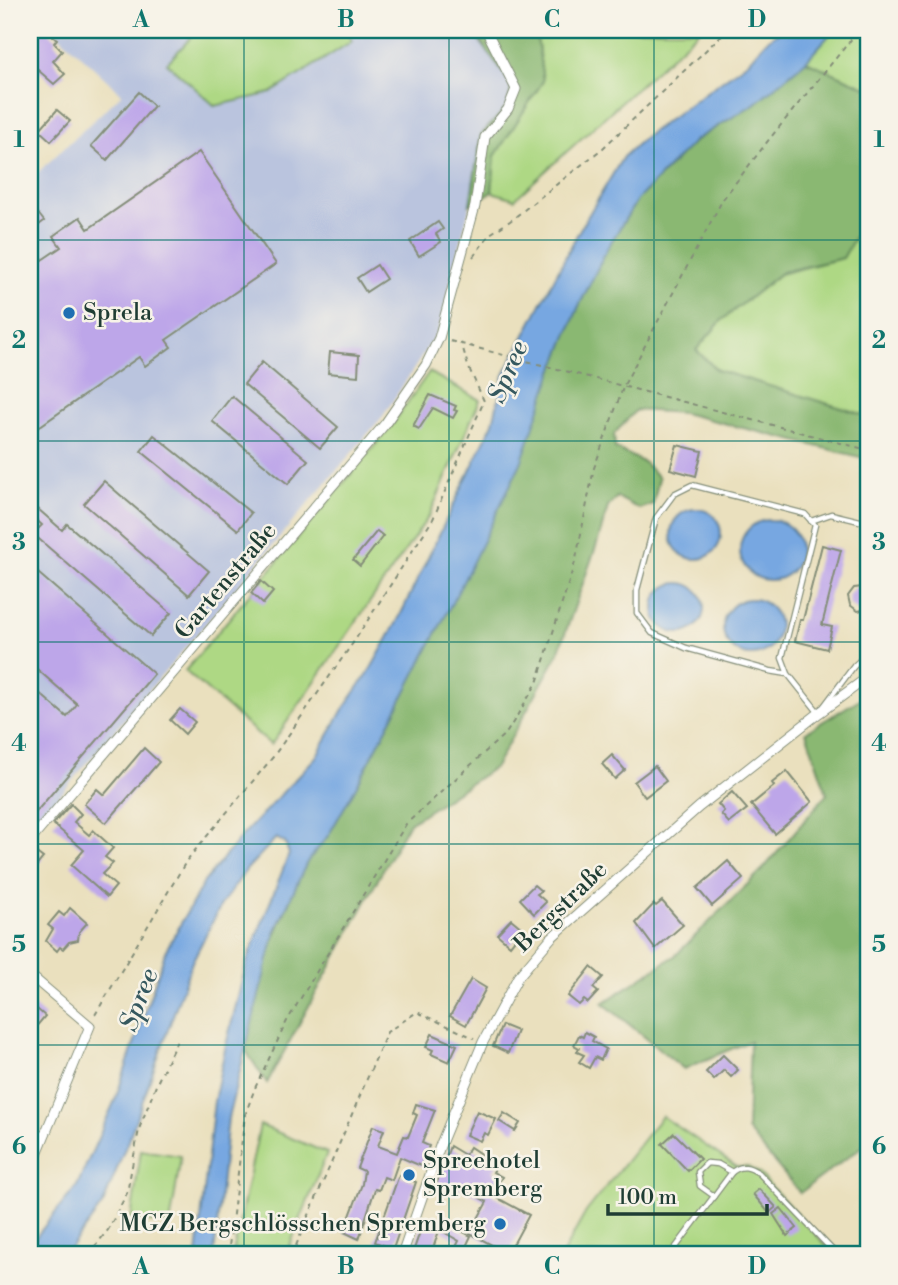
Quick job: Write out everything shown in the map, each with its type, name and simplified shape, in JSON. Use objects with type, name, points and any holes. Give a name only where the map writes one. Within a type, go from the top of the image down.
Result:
[{"type":"street","name":"Gartenstraße","points":[[30,841],[385,424],[426,365],[439,338],[475,206],[485,137],[509,109],[516,89],[486,30]]},
{"type":"street","name":"Bergstraße","points":[[402,1255],[440,1146],[483,1042],[518,977],[551,938],[699,807],[868,677]]},
{"type":"street","points":[[30,975],[90,1026],[36,1156],[30,1163]]},
{"type":"lane","points":[[788,674],[686,648],[652,633],[637,613],[637,590],[656,518],[674,494],[692,485],[805,514],[815,525],[782,658],[788,674],[819,713],[854,666],[868,653]]},
{"type":"lane","points":[[811,521],[831,514],[868,523]]},
{"type":"lane","points":[[714,1196],[700,1186],[698,1172],[707,1163],[718,1164],[732,1172]]},
{"type":"lane","points":[[670,1255],[732,1172],[737,1168],[748,1167],[760,1173],[837,1255]]},
{"type":"path","points":[[473,256],[490,234],[603,148],[727,30]]},
{"type":"path","points":[[236,1255],[228,1254],[245,1115],[287,1021],[405,824],[507,732],[537,683],[576,559],[594,468],[624,385],[723,200],[859,30]]},
{"type":"path","points":[[439,338],[868,450]]},
{"type":"path","points":[[90,1026],[187,860],[273,757],[355,640],[433,519],[484,401],[462,345]]},
{"type":"path","points":[[292,1255],[387,1032],[417,1012],[483,1042]]},
{"type":"path","points":[[88,1255],[108,1230],[127,1193],[139,1129],[179,1036]]},
{"type":"shaded area","points":[[53,30],[198,30],[167,63],[352,41],[345,30],[472,30],[512,85],[507,107],[481,135],[470,205],[439,330],[383,416],[30,830],[30,187],[34,176],[122,94]]},
{"type":"green space","points":[[198,30],[345,30],[352,41],[271,93],[215,106],[167,63]]},
{"type":"green space","points":[[472,30],[536,30],[543,81],[495,156],[492,192],[470,205],[481,135],[507,107],[512,85]]},
{"type":"green space","points":[[536,30],[700,30],[515,199],[492,192],[495,156],[543,81]]},
{"type":"green space","points":[[834,30],[868,30],[868,88],[806,61]]},
{"type":"green space","points":[[806,61],[868,88],[868,214],[843,258],[782,272],[722,320],[696,350],[717,370],[868,416],[868,459],[683,413],[636,410],[614,434],[615,448],[645,463],[659,478],[653,504],[639,509],[617,497],[608,507],[557,656],[495,767],[408,824],[267,1083],[244,1048],[268,952],[307,862],[328,836],[406,691],[608,247],[637,200],[696,140],[754,104]]},
{"type":"green space","points":[[868,214],[868,416],[717,370],[696,350],[722,320],[780,274],[843,258]]},
{"type":"green space","points":[[429,372],[480,400],[429,516],[271,745],[185,671],[389,429]]},
{"type":"green space","points":[[868,694],[868,1142],[800,1193],[747,1130],[750,1041],[684,1069],[603,1003],[676,955],[764,868],[827,794],[806,732]]},
{"type":"green space","points":[[662,1116],[737,1167],[748,1167],[759,1173],[835,1255],[562,1255],[586,1212]]},
{"type":"green space","points":[[260,1125],[327,1153],[286,1255],[233,1253]]},
{"type":"green space","points":[[141,1150],[181,1156],[170,1225],[131,1219]]},
{"type":"water","name":"Spree","points":[[781,30],[834,30],[806,61],[754,104],[695,140],[637,200],[608,247],[578,308],[521,463],[463,582],[356,787],[328,836],[307,862],[275,932],[228,1118],[214,1255],[197,1255],[214,1101],[247,961],[289,854],[285,843],[276,838],[247,869],[221,905],[192,962],[103,1204],[65,1255],[30,1255],[30,1244],[77,1186],[115,1100],[166,950],[204,882],[239,839],[316,757],[342,711],[369,672],[397,622],[493,423],[504,375],[579,231],[623,157],[646,136],[749,61],[766,41]]},
{"type":"water","points":[[696,509],[713,517],[721,534],[713,551],[696,559],[679,551],[671,534],[679,517]]},
{"type":"water","points":[[770,520],[791,529],[800,550],[791,571],[770,580],[749,571],[740,550],[749,529]]},
{"type":"water","points":[[679,583],[697,590],[704,608],[697,626],[679,633],[661,626],[654,608],[661,590]]},
{"type":"water","points":[[746,599],[756,599],[771,607],[777,616],[777,638],[771,647],[756,655],[746,655],[728,643],[723,632],[723,622],[735,604]]},
{"type":"building","points":[[39,30],[45,30],[57,39],[54,43],[62,51],[53,61],[65,74],[54,84],[30,63],[30,40]]},
{"type":"building","points":[[139,92],[154,106],[107,160],[91,146]]},
{"type":"building","points":[[57,110],[70,121],[51,141],[39,130]]},
{"type":"building","points":[[199,152],[276,264],[166,340],[171,347],[145,366],[139,357],[30,433],[30,268],[61,247],[53,236],[80,217],[88,229]]},
{"type":"building","points":[[30,203],[44,221],[30,232]]},
{"type":"building","points":[[438,222],[443,229],[436,234],[441,242],[419,256],[410,241]]},
{"type":"building","points":[[377,265],[386,279],[366,292],[357,278]]},
{"type":"building","points":[[330,352],[359,355],[358,376],[328,373]]},
{"type":"building","points":[[262,362],[338,427],[320,448],[244,384]]},
{"type":"building","points":[[430,395],[456,406],[454,410],[457,411],[453,418],[433,408],[419,429],[413,426]]},
{"type":"building","points":[[232,396],[308,460],[288,484],[212,421]]},
{"type":"building","points":[[154,435],[251,513],[238,530],[141,451]]},
{"type":"building","points":[[677,445],[702,451],[696,476],[670,469]]},
{"type":"building","points":[[104,481],[209,571],[189,595],[84,504]]},
{"type":"building","points":[[30,502],[62,530],[67,524],[171,613],[151,636],[33,534],[42,525],[30,514]]},
{"type":"building","points":[[377,531],[383,536],[360,566],[353,560]]},
{"type":"building","points":[[822,545],[841,550],[822,625],[832,627],[827,649],[795,641]]},
{"type":"building","points":[[30,566],[154,674],[30,819],[30,685],[67,717],[77,704],[30,663]]},
{"type":"building","points":[[261,581],[273,592],[263,604],[251,593]]},
{"type":"building","points":[[863,587],[868,591],[868,609],[858,611],[850,605],[848,596],[854,588]]},
{"type":"building","points":[[180,709],[195,722],[185,734],[170,720]]},
{"type":"building","points":[[144,748],[159,762],[106,823],[84,804],[97,789],[104,795]]},
{"type":"building","points":[[612,755],[625,770],[615,779],[602,764]]},
{"type":"building","points":[[655,766],[666,781],[645,797],[634,782]]},
{"type":"building","points":[[787,771],[812,802],[775,834],[751,805]]},
{"type":"building","points":[[732,792],[747,809],[729,823],[721,814],[724,811],[718,804]]},
{"type":"building","points":[[71,804],[81,814],[74,822],[89,835],[93,830],[113,848],[105,857],[113,863],[102,874],[116,886],[107,897],[71,865],[84,850],[53,824]]},
{"type":"building","points":[[30,848],[43,858],[30,874]]},
{"type":"building","points":[[728,861],[743,879],[712,906],[697,888]]},
{"type":"building","points":[[534,885],[541,891],[537,894],[546,902],[534,914],[520,899]]},
{"type":"building","points":[[662,901],[683,925],[655,949],[636,923],[654,904],[656,906]]},
{"type":"building","points":[[70,908],[87,923],[79,932],[78,940],[69,942],[57,951],[46,941],[53,929],[48,925],[59,912],[64,916]]},
{"type":"building","points":[[511,919],[523,929],[510,945],[497,934]]},
{"type":"building","points":[[591,967],[603,977],[593,988],[598,992],[588,1003],[584,1000],[579,1005],[568,996]]},
{"type":"building","points":[[471,979],[486,988],[466,1025],[450,1016]]},
{"type":"building","points":[[30,1003],[45,1016],[30,1034]]},
{"type":"building","points":[[502,1025],[517,1031],[508,1053],[493,1046]]},
{"type":"building","points":[[585,1032],[594,1037],[592,1041],[606,1049],[601,1060],[595,1057],[589,1068],[579,1062],[584,1055],[577,1052],[579,1048],[574,1045],[579,1035],[583,1037]]},
{"type":"building","points":[[432,1034],[457,1045],[449,1062],[431,1054],[433,1050],[426,1047]]},
{"type":"building","points":[[723,1055],[738,1070],[731,1077],[724,1070],[714,1080],[706,1072]]},
{"type":"building","points":[[416,1104],[435,1110],[422,1143],[429,1146],[421,1166],[400,1157],[392,1180],[384,1177],[379,1190],[375,1189],[359,1239],[344,1232],[362,1184],[364,1171],[357,1168],[373,1126],[384,1130],[378,1146],[397,1153],[404,1136],[408,1137],[417,1115],[413,1113]]},
{"type":"building","points":[[477,1111],[496,1119],[488,1135],[484,1133],[480,1141],[466,1135]]},
{"type":"building","points":[[504,1113],[520,1123],[515,1131],[499,1121]]},
{"type":"building","points":[[674,1133],[700,1159],[688,1171],[662,1144]]},
{"type":"building","points":[[450,1146],[465,1155],[470,1147],[497,1165],[493,1172],[502,1177],[492,1195],[529,1215],[508,1254],[470,1233],[487,1202],[460,1187],[456,1195],[436,1185]]},
{"type":"building","points":[[399,1175],[416,1182],[393,1249],[375,1242]]},
{"type":"building","points":[[759,1189],[776,1207],[769,1213],[753,1194]]},
{"type":"building","points":[[781,1208],[797,1228],[787,1236],[773,1214]]},
{"type":"building","points":[[423,1223],[440,1228],[431,1254],[434,1255],[412,1255]]},
{"type":"building","points":[[447,1223],[471,1236],[462,1255],[452,1255],[459,1241],[442,1231]]},
{"type":"place","name":"Sprela","points":[[69,313]]},
{"type":"place","name":"Spreehotel Spremberg","points":[[409,1175]]},
{"type":"place","name":"MGZ Bergschlösschen Spremberg","points":[[500,1224]]}]
